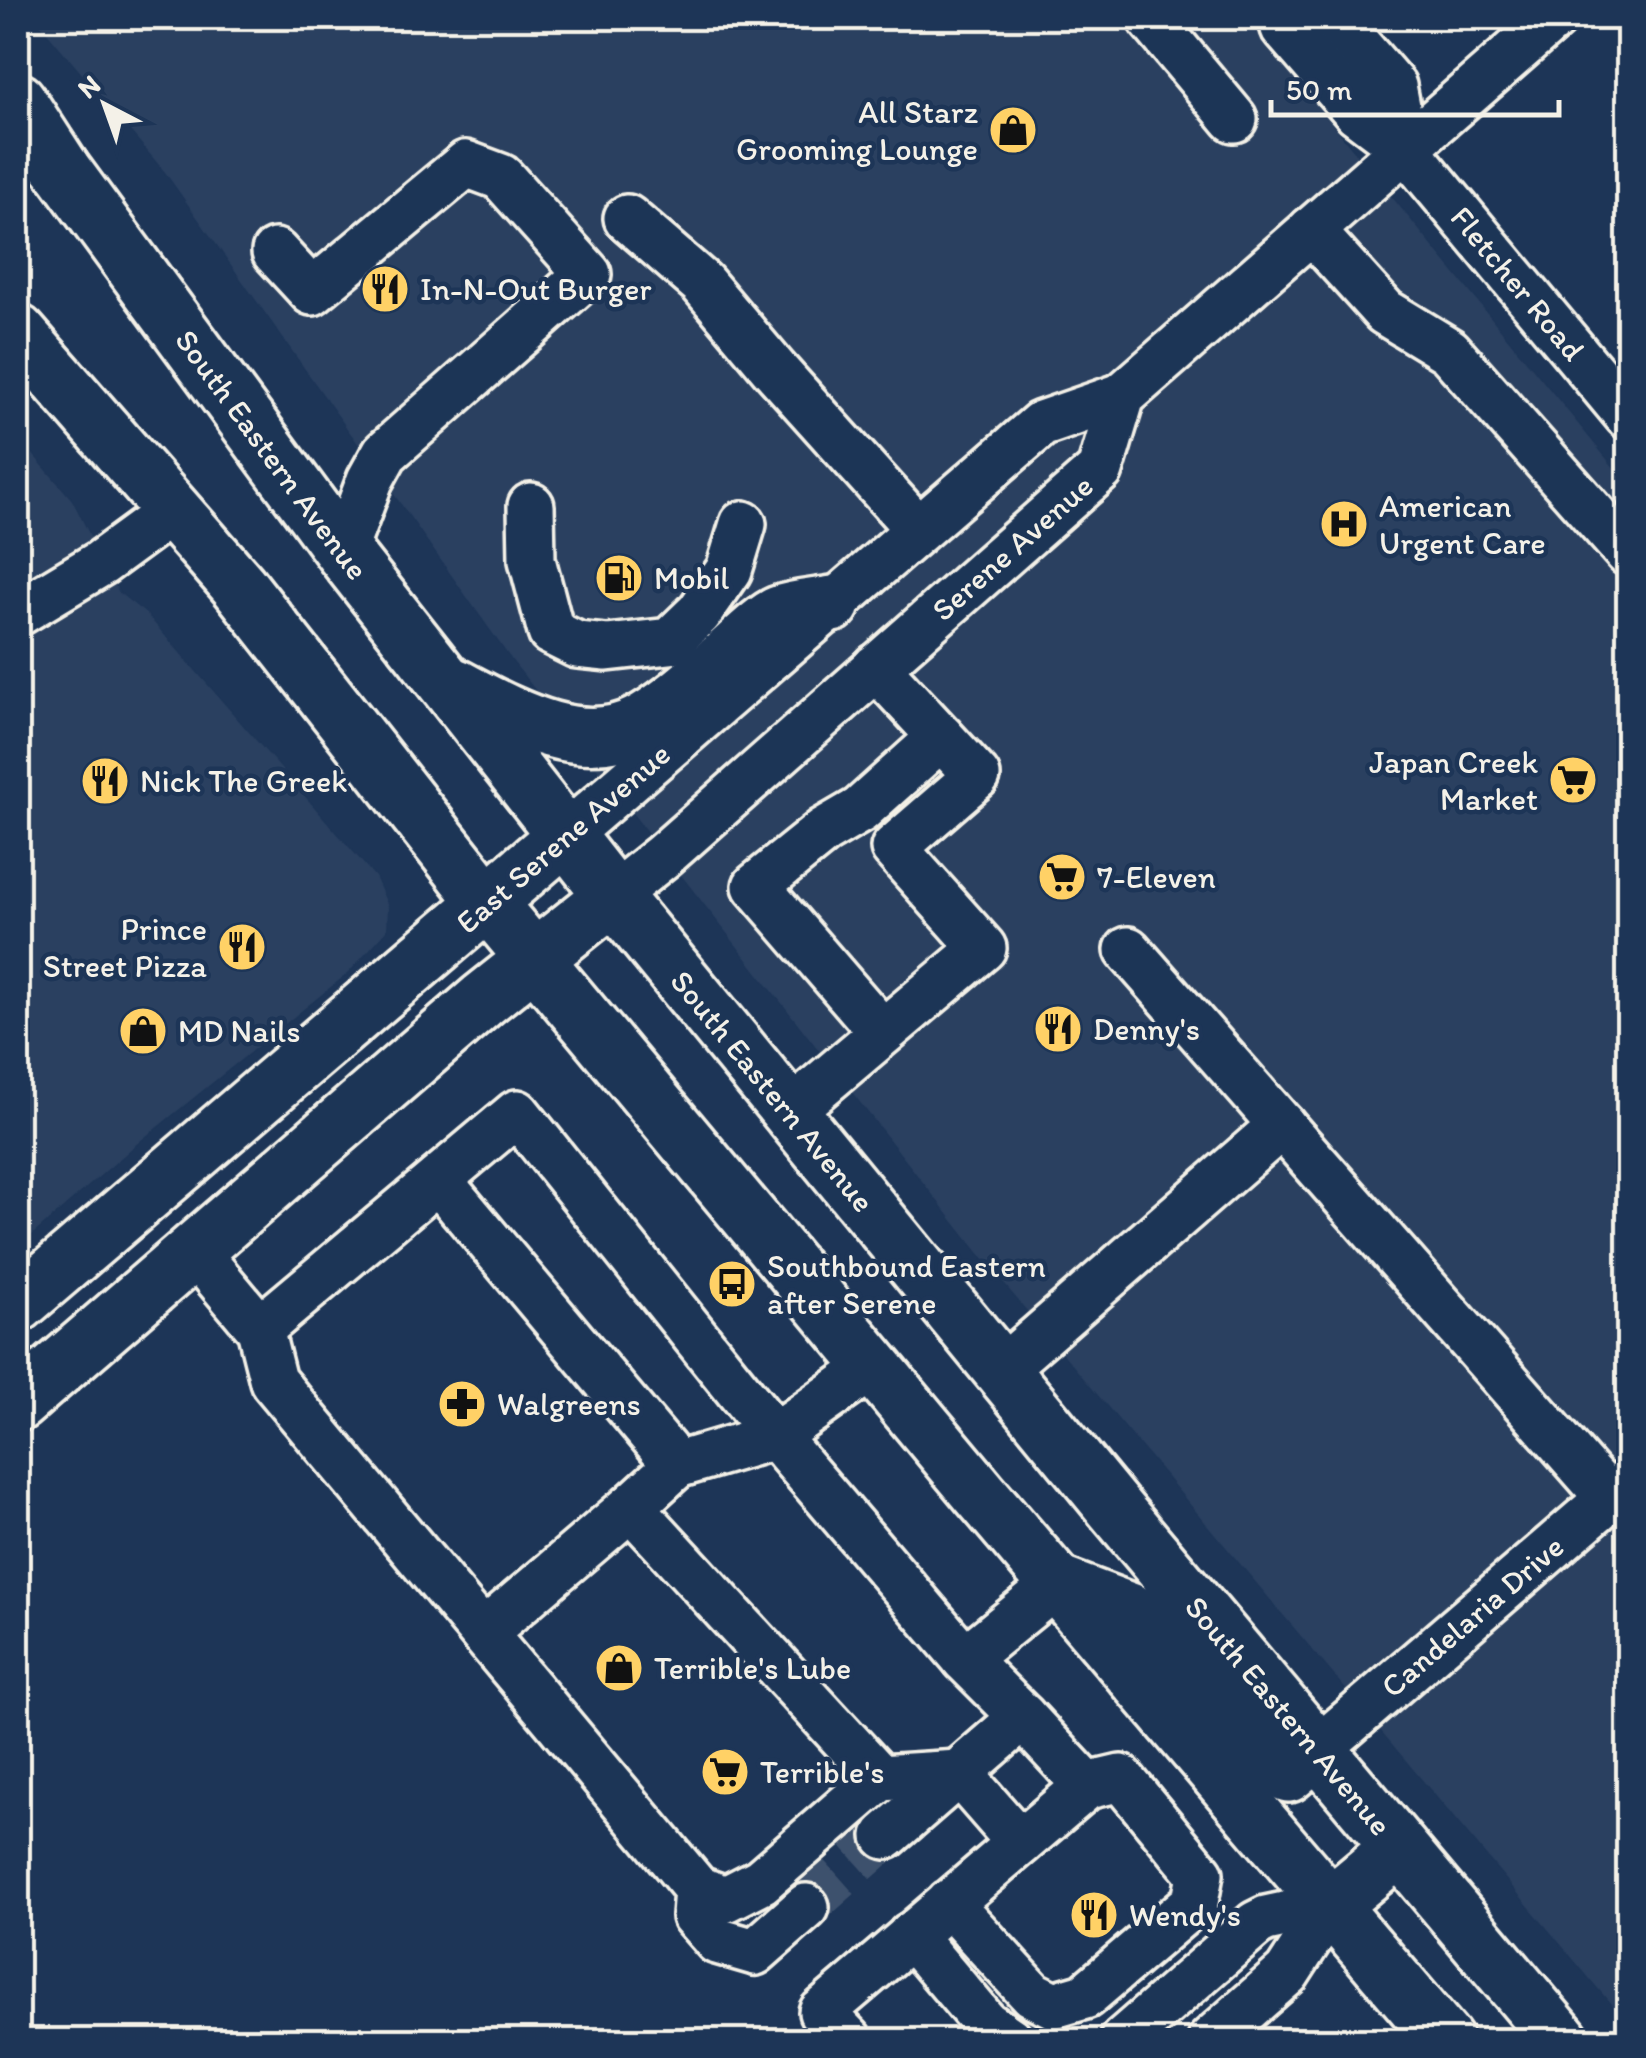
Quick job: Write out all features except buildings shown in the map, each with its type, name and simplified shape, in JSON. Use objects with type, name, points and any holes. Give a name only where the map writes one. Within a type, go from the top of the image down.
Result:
[{"type":"main road","points":[[18,102],[62,168]]},
{"type":"main road","name":"South Eastern Avenue","points":[[18,114],[62,168],[343,552],[612,896],[1001,1370],[1561,2040]]},
{"type":"main road","points":[[18,333],[239,586],[488,903],[552,945],[874,1366],[1445,2040]]},
{"type":"main road","points":[[442,680],[541,728],[569,734],[617,732],[636,726],[671,704],[776,615],[832,604]]},
{"type":"main road","name":"East Serene Avenue","points":[[18,1304],[565,836]]},
{"type":"main road","name":"Serene Avenue","points":[[552,945],[612,896]]},
{"type":"main road","points":[[18,1404],[483,1000],[552,945]]},
{"type":"main road","points":[[1057,1584],[1132,1612],[1163,1641],[1268,1763],[1288,1774],[1317,1750]]},
{"type":"main road","points":[[1330,1905],[1399,1848]]},
{"type":"street","points":[[1150,18],[1234,119]]},
{"type":"street","name":"Fletcher Road","points":[[1281,18],[1284,28],[1357,112],[1405,148],[1628,416]]},
{"type":"street","points":[[1334,18],[1393,86],[1405,148]]},
{"type":"street","points":[[1122,396],[1554,18]]},
{"type":"street","points":[[275,252],[312,292],[466,164],[502,177],[588,274],[385,453],[370,480],[343,552]]},
{"type":"street","points":[[627,218],[702,283],[918,529]]},
{"type":"street","points":[[1311,230],[1385,312],[1449,352],[1628,553]]},
{"type":"street","name":"East Serene Avenue","points":[[565,836],[1041,424],[1122,396]]},
{"type":"street","name":"Serene Avenue","points":[[612,896],[664,856],[1100,470],[1122,396]]},
{"type":"street","points":[[531,506],[532,560],[551,632],[577,645],[608,648],[670,641],[699,613],[728,570],[744,524]]},
{"type":"street","points":[[18,613],[101,562],[172,510]]},
{"type":"street","points":[[789,1112],[982,948],[894,848],[977,776],[876,667]]},
{"type":"street","points":[[882,1032],[756,886],[824,832],[860,810],[941,737]]},
{"type":"street","points":[[1128,950],[1282,1125],[1619,1490]]},
{"type":"street","points":[[260,1329],[517,1113],[775,1436],[965,1659],[1087,1786]]},
{"type":"street","points":[[1001,1370],[1282,1125]]},
{"type":"street","points":[[438,1180],[677,1465]]},
{"type":"street","points":[[196,1251],[260,1329],[273,1380],[697,1890],[726,1900],[762,1881],[880,1778],[960,1773]]},
{"type":"street","points":[[483,1633],[677,1465],[775,1436],[874,1366]]},
{"type":"street","name":"Candelaria Drive","points":[[1317,1750],[1619,1490]]},
{"type":"street","points":[[631,1507],[880,1778]]},
{"type":"street","points":[[965,1659],[1057,1584]]},
{"type":"street","points":[[886,1836],[1023,1716]]},
{"type":"street","points":[[960,1773],[1020,1843]]},
{"type":"street","points":[[849,2040],[822,2012],[949,1902],[1087,1786],[1122,1778],[1200,1874],[1195,1902],[1086,1996],[1054,2004],[1032,1994],[949,1902]]},
{"type":"street","points":[[697,1890],[695,1916],[717,1941],[755,1952],[806,1907]]},
{"type":"street","points":[[1122,2040],[1256,1924],[1330,1905]]},
{"type":"street","points":[[1211,2040],[1288,1973],[1330,1905]]},
{"type":"street","points":[[911,1935],[982,2035]]},
{"type":"shaded area","points":[[35,18],[1245,18],[1628,485],[1628,2024],[985,1261],[511,659],[165,172]]},
{"type":"shaded area","points":[[18,437],[72,500],[119,593],[146,614],[375,877],[388,906],[387,930],[348,973],[140,1141],[18,1247]]},
{"type":"tunnel","points":[[806,1907],[886,1836]]},
{"type":"place","name":"All Starz Grooming Lounge","points":[[1013,130]]},
{"type":"place","name":"In-N-Out Burger","points":[[385,289]]},
{"type":"place","name":"American Urgent Care","points":[[1344,524]]},
{"type":"place","name":"Mobil","points":[[619,578]]},
{"type":"place","name":"Japan Creek Market","points":[[1573,780]]},
{"type":"place","name":"Nick The Greek","points":[[105,781]]},
{"type":"place","name":"7-Eleven","points":[[1062,877]]},
{"type":"place","name":"Prince Street Pizza","points":[[242,947]]},
{"type":"place","name":"Denny's","points":[[1058,1029]]},
{"type":"place","name":"MD Nails","points":[[143,1031]]},
{"type":"place","name":"Southbound Eastern after Serene","points":[[732,1284]]},
{"type":"place","name":"Walgreens","points":[[462,1404]]},
{"type":"place","name":"Terrible's Lube","points":[[619,1668]]},
{"type":"place","name":"Terrible's","points":[[725,1772]]},
{"type":"place","name":"Wendy's","points":[[1094,1915]]}]
